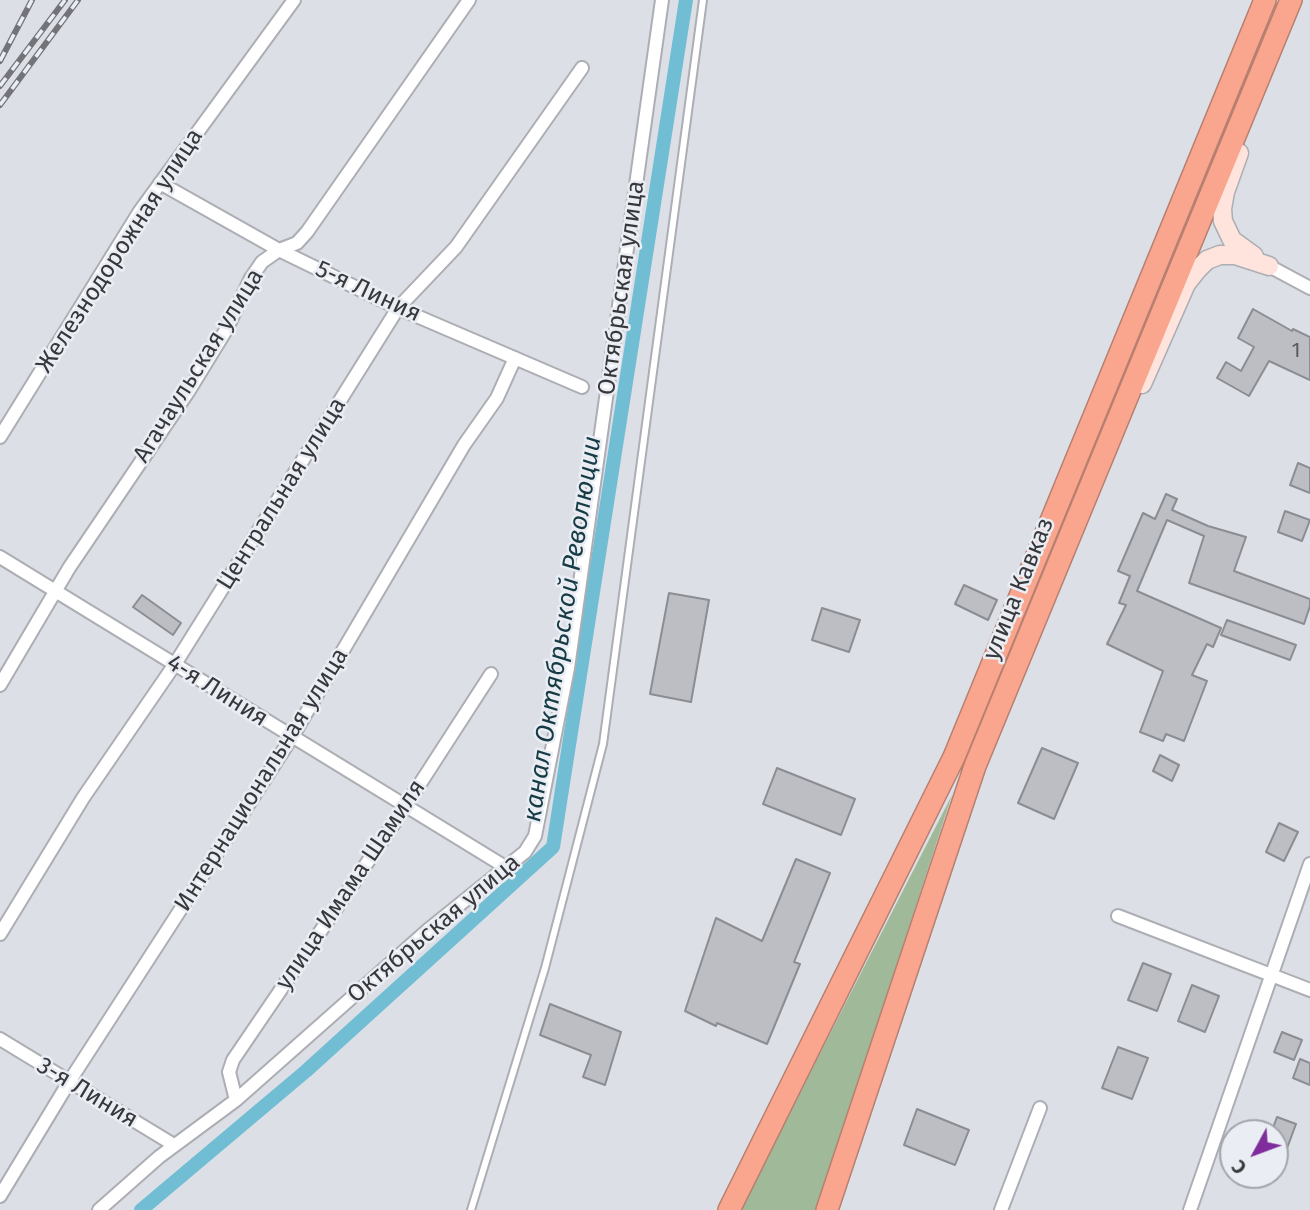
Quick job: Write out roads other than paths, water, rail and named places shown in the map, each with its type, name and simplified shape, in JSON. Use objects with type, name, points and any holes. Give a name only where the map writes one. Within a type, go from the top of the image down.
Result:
[{"type":"highway","name":"улица Кавказ","points":[[729,1210],[954,757],[1265,0]]},
{"type":"highway","name":"улица Кавказ","points":[[827,1210],[975,766],[1291,0]]},
{"type":"street","name":"Железнодорожная улица","points":[[0,437],[140,211],[294,0]]},
{"type":"street","name":"Агачаульская улица","points":[[0,685],[56,591],[226,330],[251,278],[262,262],[279,250],[298,243],[307,232],[469,0]]},
{"type":"street","name":"Октябрьская улица","points":[[99,1210],[174,1145],[236,1100],[418,939],[525,852],[535,836],[568,668],[662,0]]},
{"type":"street","name":"Центральная улица","points":[[0,934],[83,798],[175,664],[398,308],[456,247],[582,68]]},
{"type":"street","points":[[1255,88],[1248,126],[1228,183],[1222,209],[1223,221],[1233,240],[1269,266],[1310,288]]},
{"type":"street","name":"5-я Линия","points":[[160,183],[279,250],[398,308],[582,387]]},
{"type":"street","points":[[1125,402],[1146,377],[1186,284],[1207,260],[1220,255],[1235,255],[1269,266]]},
{"type":"street","name":"Интернациональная улица","points":[[0,1196],[69,1082],[292,737],[464,445],[497,398],[515,358]]},
{"type":"street","name":"4-я Линия","points":[[0,557],[507,867]]},
{"type":"street","name":"улица Имама Шамиля","points":[[236,1100],[229,1072],[233,1060],[405,807],[491,674]]},
{"type":"street","points":[[1190,1210],[1310,864]]},
{"type":"street","points":[[1118,916],[1310,990]]},
{"type":"street","name":"3-я Линия","points":[[0,1039],[174,1145]]},
{"type":"street","points":[[1001,1210],[1040,1108]]},
{"type":"lane","points":[[471,1210],[545,968],[603,744],[703,0]]},
{"type":"waterway","name":"канал Октябрьской Революции","points":[[141,1210],[306,1071],[553,847],[686,0]]},
{"type":"railway","points":[[0,61],[32,0]]},
{"type":"railway","points":[[0,86],[65,0]]},
{"type":"railway","points":[[0,105],[78,0]]}]
